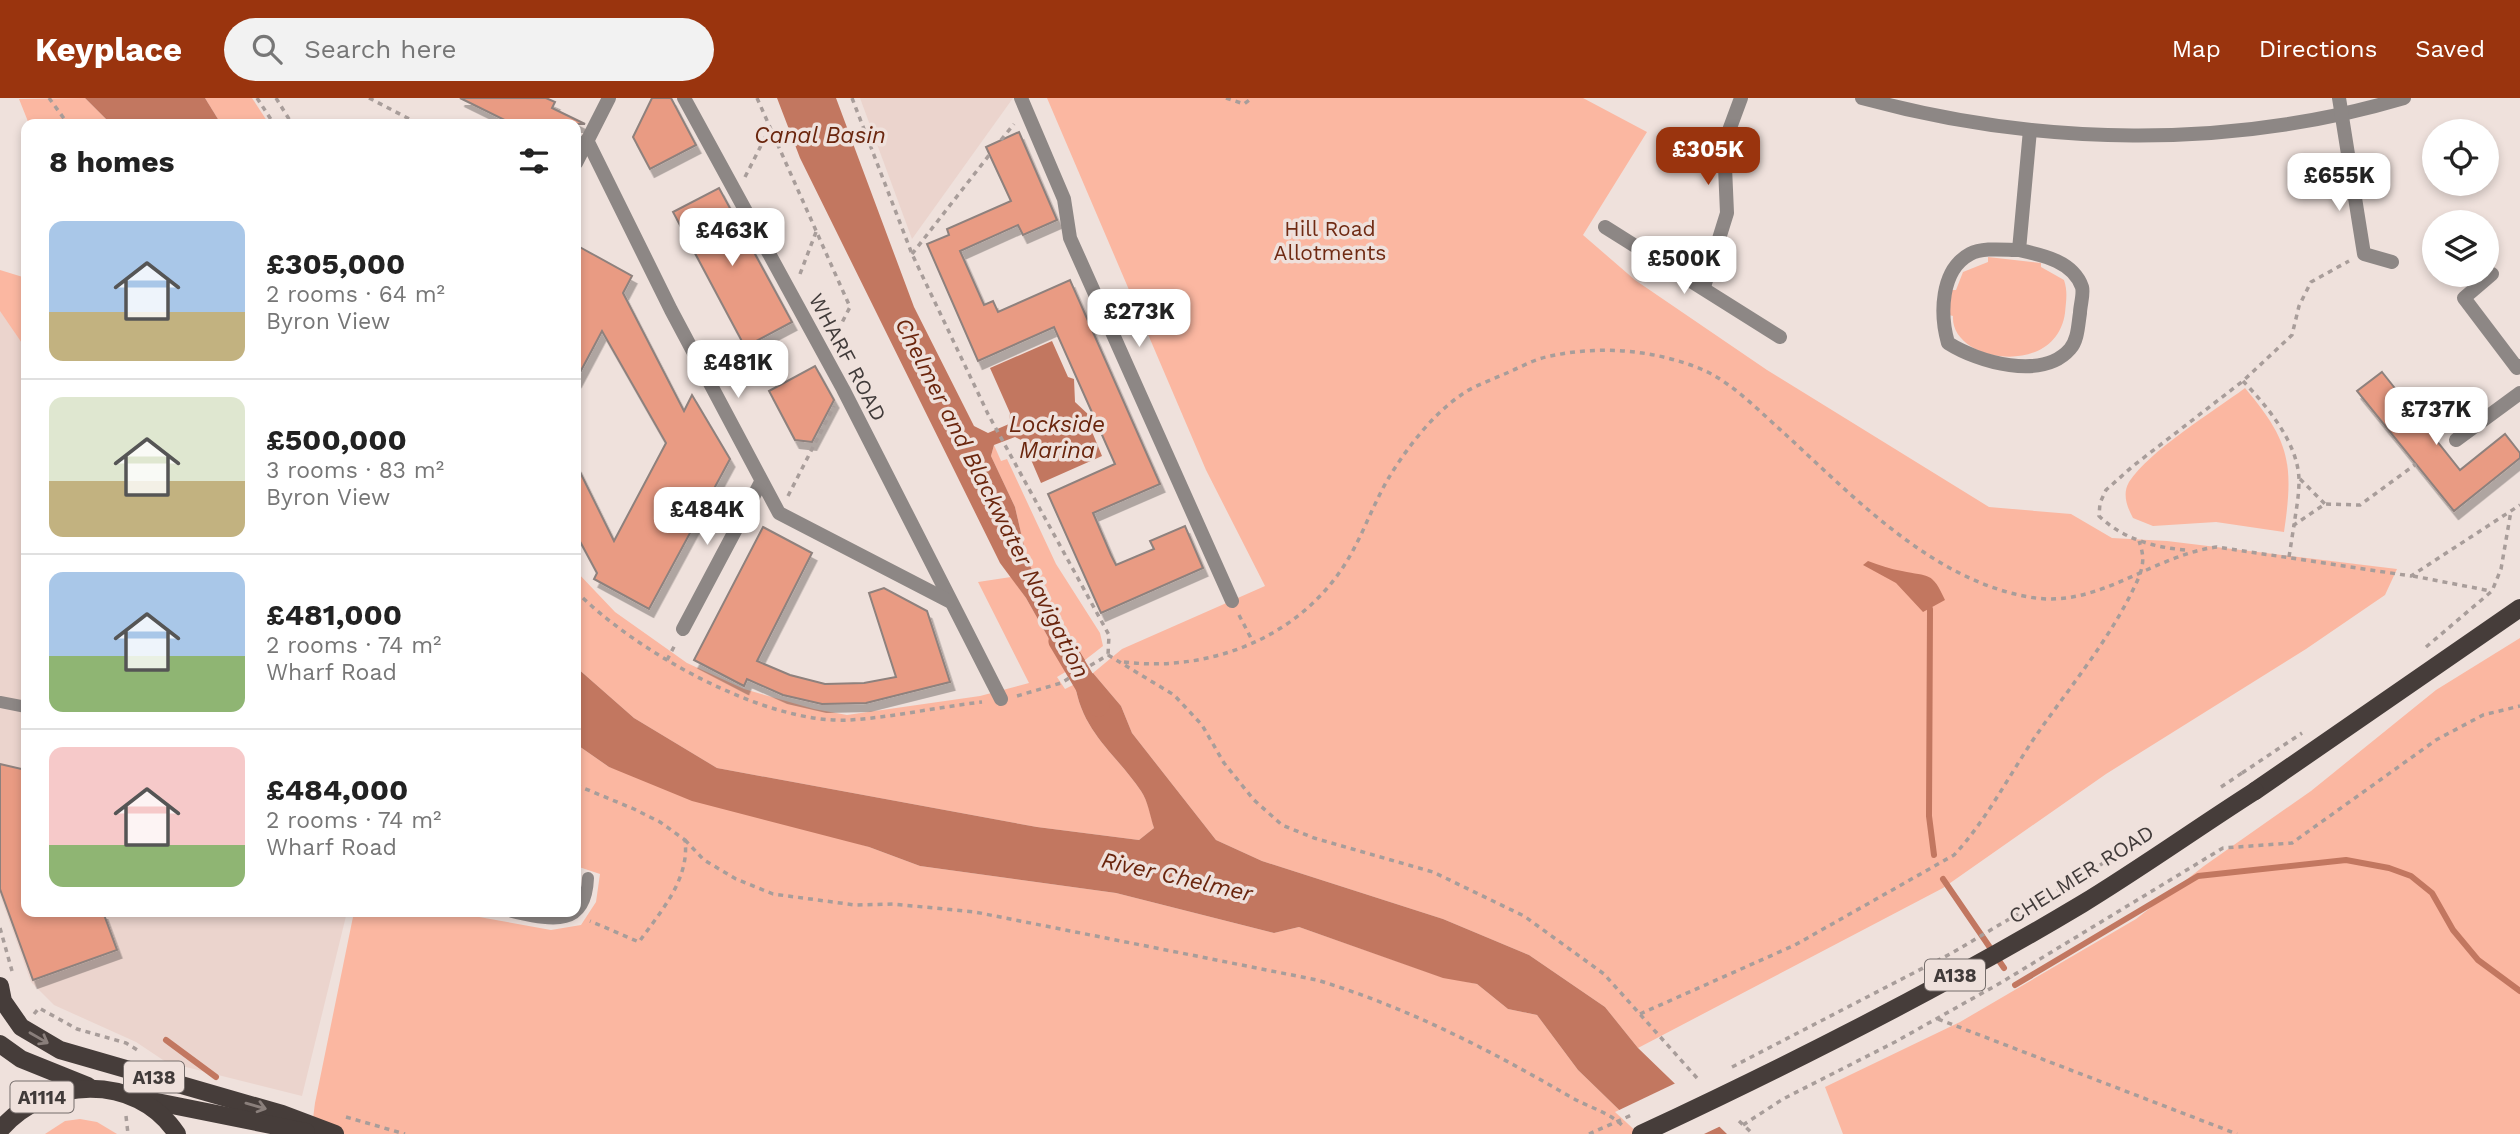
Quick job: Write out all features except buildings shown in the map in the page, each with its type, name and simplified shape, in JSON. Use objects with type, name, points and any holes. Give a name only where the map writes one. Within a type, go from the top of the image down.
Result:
[{"type":"main road","name":"CHELMER ROAD","points":[[1641,1134],[1754,1082],[2083,903],[2255,791],[2520,608]]},
{"type":"main road","name":"A138","points":[[7,981],[3,1001],[21,1027],[60,1050],[282,1114],[335,1134]]},
{"type":"main road","points":[[0,1044],[21,1059],[95,1088]]},
{"type":"main road","name":"A1114","points":[[0,1130],[37,1099],[57,1092],[95,1088],[131,1097],[155,1111],[177,1134]]},
{"type":"main road","name":"A138","points":[[131,1097],[317,1134]]},
{"type":"street","points":[[581,153],[609,98]]},
{"type":"street","name":"WHARF ROAD","points":[[684,98],[843,389],[1001,699]]},
{"type":"street","points":[[1704,287],[1727,214],[1724,144],[1741,98]]},
{"type":"street","points":[[1862,98],[1919,113],[2030,130],[2106,136],[2217,132],[2340,117],[2404,98]]},
{"type":"street","points":[[2339,98],[2364,254],[2392,262]]},
{"type":"street","points":[[1024,103],[1064,199],[1070,238],[1232,601]]},
{"type":"street","points":[[2019,250],[2030,130]]},
{"type":"street","points":[[587,140],[671,310],[779,513],[949,601]]},
{"type":"street","points":[[1605,227],[1780,337]]},
{"type":"street","points":[[2019,250],[2051,257],[2072,271],[2082,288],[2077,337],[2071,349],[2058,359],[2035,366],[2005,364],[1970,357],[1948,343],[1943,325],[1946,284],[1956,266],[1971,253],[2019,250]]},
{"type":"street","points":[[2477,287],[2464,298],[2519,369]]},
{"type":"street","points":[[2456,440],[2520,393]]},
{"type":"street","points":[[683,629],[761,482]]},
{"type":"lane","points":[[0,702],[21,706]]},
{"type":"lane","points":[[581,907],[587,894],[588,878]]},
{"type":"lane","points":[[549,917],[568,917]]},
{"type":"path","points":[[49,98],[64,119]]},
{"type":"path","points":[[257,98],[271,119]]},
{"type":"path","points":[[276,98],[289,119]]},
{"type":"path","points":[[369,98],[409,119]]},
{"type":"path","points":[[757,98],[850,307],[825,356]]},
{"type":"path","points":[[852,98],[912,254],[988,414],[1109,635],[1108,655]]},
{"type":"path","points":[[1226,98],[1244,104],[1252,98]]},
{"type":"path","points":[[736,195],[770,128]]},
{"type":"path","points":[[912,254],[990,154]]},
{"type":"path","points":[[791,295],[816,232]]},
{"type":"path","points":[[2364,254],[2331,268],[2311,282],[2299,306],[2291,335],[2243,381],[2106,490],[2100,503],[2099,516],[2110,526],[2158,548],[2188,550],[2217,547],[2492,591]]},
{"type":"path","points":[[1124,662],[1175,665],[1227,654],[1289,625],[1339,575],[1364,533],[1387,481],[1412,444],[1462,394],[1542,357],[1606,349],[1655,355],[1704,370],[1750,403],[1899,533],[1955,571],[1989,587],[2031,598],[2061,599],[2092,593],[2139,576],[2188,550]]},
{"type":"path","points":[[2243,381],[2269,408],[2285,433],[2300,479],[2289,558]]},
{"type":"path","points":[[779,513],[843,389]]},
{"type":"path","points":[[2294,526],[2325,504],[2360,505],[2416,464]]},
{"type":"path","points":[[2300,479],[2325,504]]},
{"type":"path","points":[[2411,576],[2520,505]]},
{"type":"path","points":[[2425,648],[2492,591],[2501,569],[2511,511]]},
{"type":"path","points":[[1640,1014],[1795,946],[1954,855],[1973,835],[2033,741],[2085,671],[2139,576],[2145,558],[2139,541]]},
{"type":"path","points":[[581,596],[602,618],[667,660],[727,691],[794,713],[848,720],[1001,699],[1061,684],[1108,655]]},
{"type":"path","points":[[1232,601],[1253,642]]},
{"type":"path","points":[[1108,655],[1124,662],[1174,695],[1202,725],[1224,763],[1254,800],[1282,825],[1314,838],[1433,872],[1490,897],[1524,916],[1604,974],[1697,1078]]},
{"type":"path","points":[[1753,1134],[1741,1123],[1937,1019],[2222,848],[2292,843],[2436,740],[2483,715],[2520,706]]},
{"type":"path","points":[[2220,788],[2311,726]]},
{"type":"path","points":[[581,787],[635,809],[685,840],[704,860],[736,879],[773,894],[855,905],[893,904],[975,912],[1205,955],[1343,988],[1506,1058],[1576,1100],[1611,1114],[1631,1134]]},
{"type":"path","points":[[1724,1071],[1952,953],[2153,833]]},
{"type":"path","points":[[581,913],[596,926],[639,942],[670,898],[679,879],[687,860],[685,840]]},
{"type":"path","points":[[0,928],[7,981]]},
{"type":"path","points":[[29,1009],[34,1014],[39,1008],[77,1029],[126,1044],[145,1055]]},
{"type":"path","points":[[1937,1019],[2237,1134]]},
{"type":"path","points":[[1589,1134],[1638,1112]]},
{"type":"path","points":[[126,1116],[128,1134]]},
{"type":"path","points":[[343,1116],[405,1134]]},
{"type":"shaded area","points":[[860,98],[1013,98],[912,239]]},
{"type":"shaded area","points":[[0,305],[21,336],[21,917],[346,917],[302,1096],[166,1062],[136,1042],[54,1005],[31,982],[0,895]]},
{"type":"green space","points":[[85,98],[106,119],[27,119],[19,99]]},
{"type":"green space","points":[[205,98],[252,98],[266,119],[218,119]]},
{"type":"green space","name":"Hill Road Allotments","points":[[1047,98],[1583,98],[1647,132],[1583,235],[1635,280],[1767,370],[1989,507],[2071,514],[2112,538],[2167,541],[2397,569],[2385,595],[2306,649],[2106,774],[1943,888],[1638,1048],[1605,1007],[1529,955],[1443,919],[1262,861],[1216,840],[1132,733],[1121,706],[1093,673],[1122,649],[1265,586],[1206,470]]},
{"type":"green space","points":[[1988,257],[2041,263],[2041,267],[2064,280],[2065,313],[2057,334],[2043,348],[2025,355],[2004,357],[1985,353],[1968,344],[1957,332],[1953,316],[1949,315],[1951,290],[1956,290],[1963,272],[1988,262]]},
{"type":"green space","points":[[0,270],[21,276],[21,342],[0,311]]},
{"type":"green space","points":[[2245,388],[2271,423],[2285,454],[2288,488],[2284,532],[2216,522],[2153,526],[2133,518],[2127,505],[2126,491],[2129,482],[2139,470],[2166,445]]},
{"type":"green space","points":[[994,445],[1001,461],[1007,459],[1056,564],[1100,633],[1103,646],[1085,660],[1041,589],[1027,559],[1015,507],[991,456]]},
{"type":"green space","points":[[581,576],[615,612],[687,663],[744,689],[814,709],[847,715],[980,696],[1029,683],[978,582],[1011,577],[1026,598],[1067,671],[1057,677],[1065,689],[1075,684],[1079,701],[1092,729],[1141,791],[1154,828],[1139,840],[1037,827],[717,768],[634,718],[581,671]]},
{"type":"green space","points":[[2520,638],[2520,1134],[1843,1134],[1825,1087],[1960,1022],[2136,919],[2204,866],[2311,791],[2436,690]]},
{"type":"green space","points":[[581,747],[609,767],[869,847],[920,866],[1116,893],[1274,933],[1299,927],[1439,976],[1477,984],[1508,1009],[1537,1015],[1578,1070],[1644,1134],[311,1134],[353,917],[479,917],[551,930],[581,925],[596,902],[600,874],[581,868]]},
{"type":"green space","points":[[80,1119],[97,1122],[117,1134],[45,1134],[65,1121]]},
{"type":"water","points":[[85,98],[205,98],[218,119],[106,119]]},
{"type":"water","name":"Canal Basin","points":[[777,98],[836,98],[914,307],[974,426],[988,433],[1009,424],[1010,413],[990,368],[1052,341],[1068,377],[1074,379],[1075,402],[1090,416],[1088,422],[1102,456],[1041,483],[1023,441],[1015,437],[994,445],[991,456],[1015,507],[1027,559],[1041,589],[1085,660],[1067,671],[1026,598],[1000,563],[800,158]]},
{"type":"water","points":[[1868,561],[1929,577],[1937,584],[1945,600],[1923,612],[1896,583],[1863,565]]},
{"type":"water","name":"River Chelmer","points":[[581,671],[634,718],[717,768],[1037,827],[1139,840],[1154,828],[1145,799],[1092,729],[1079,701],[1075,684],[1093,673],[1121,706],[1132,733],[1216,840],[1262,861],[1443,919],[1529,955],[1605,1007],[1638,1048],[1727,1134],[1644,1134],[1578,1070],[1537,1015],[1508,1009],[1477,984],[1443,978],[1299,927],[1274,933],[1116,893],[920,866],[869,847],[692,801],[609,767],[581,747]]},
{"type":"pier","points":[[1678,1082],[1723,1125],[1704,1134],[1639,1134],[1615,1112]]},
{"type":"waterway","points":[[1930,609],[1929,816],[1934,855]]},
{"type":"waterway","name":"Chelmer and Blackwater Navigation","points":[[1060,641],[1098,705]]},
{"type":"waterway","points":[[2015,985],[2198,876],[2346,860],[2389,868],[2411,876],[2432,893],[2453,930],[2478,960],[2520,991]]},
{"type":"waterway","points":[[1943,879],[2004,968]]},
{"type":"waterway","points":[[166,1040],[216,1077]]},
{"type":"water label","name":"Lockside Marina","points":[[1057,437]]}]
